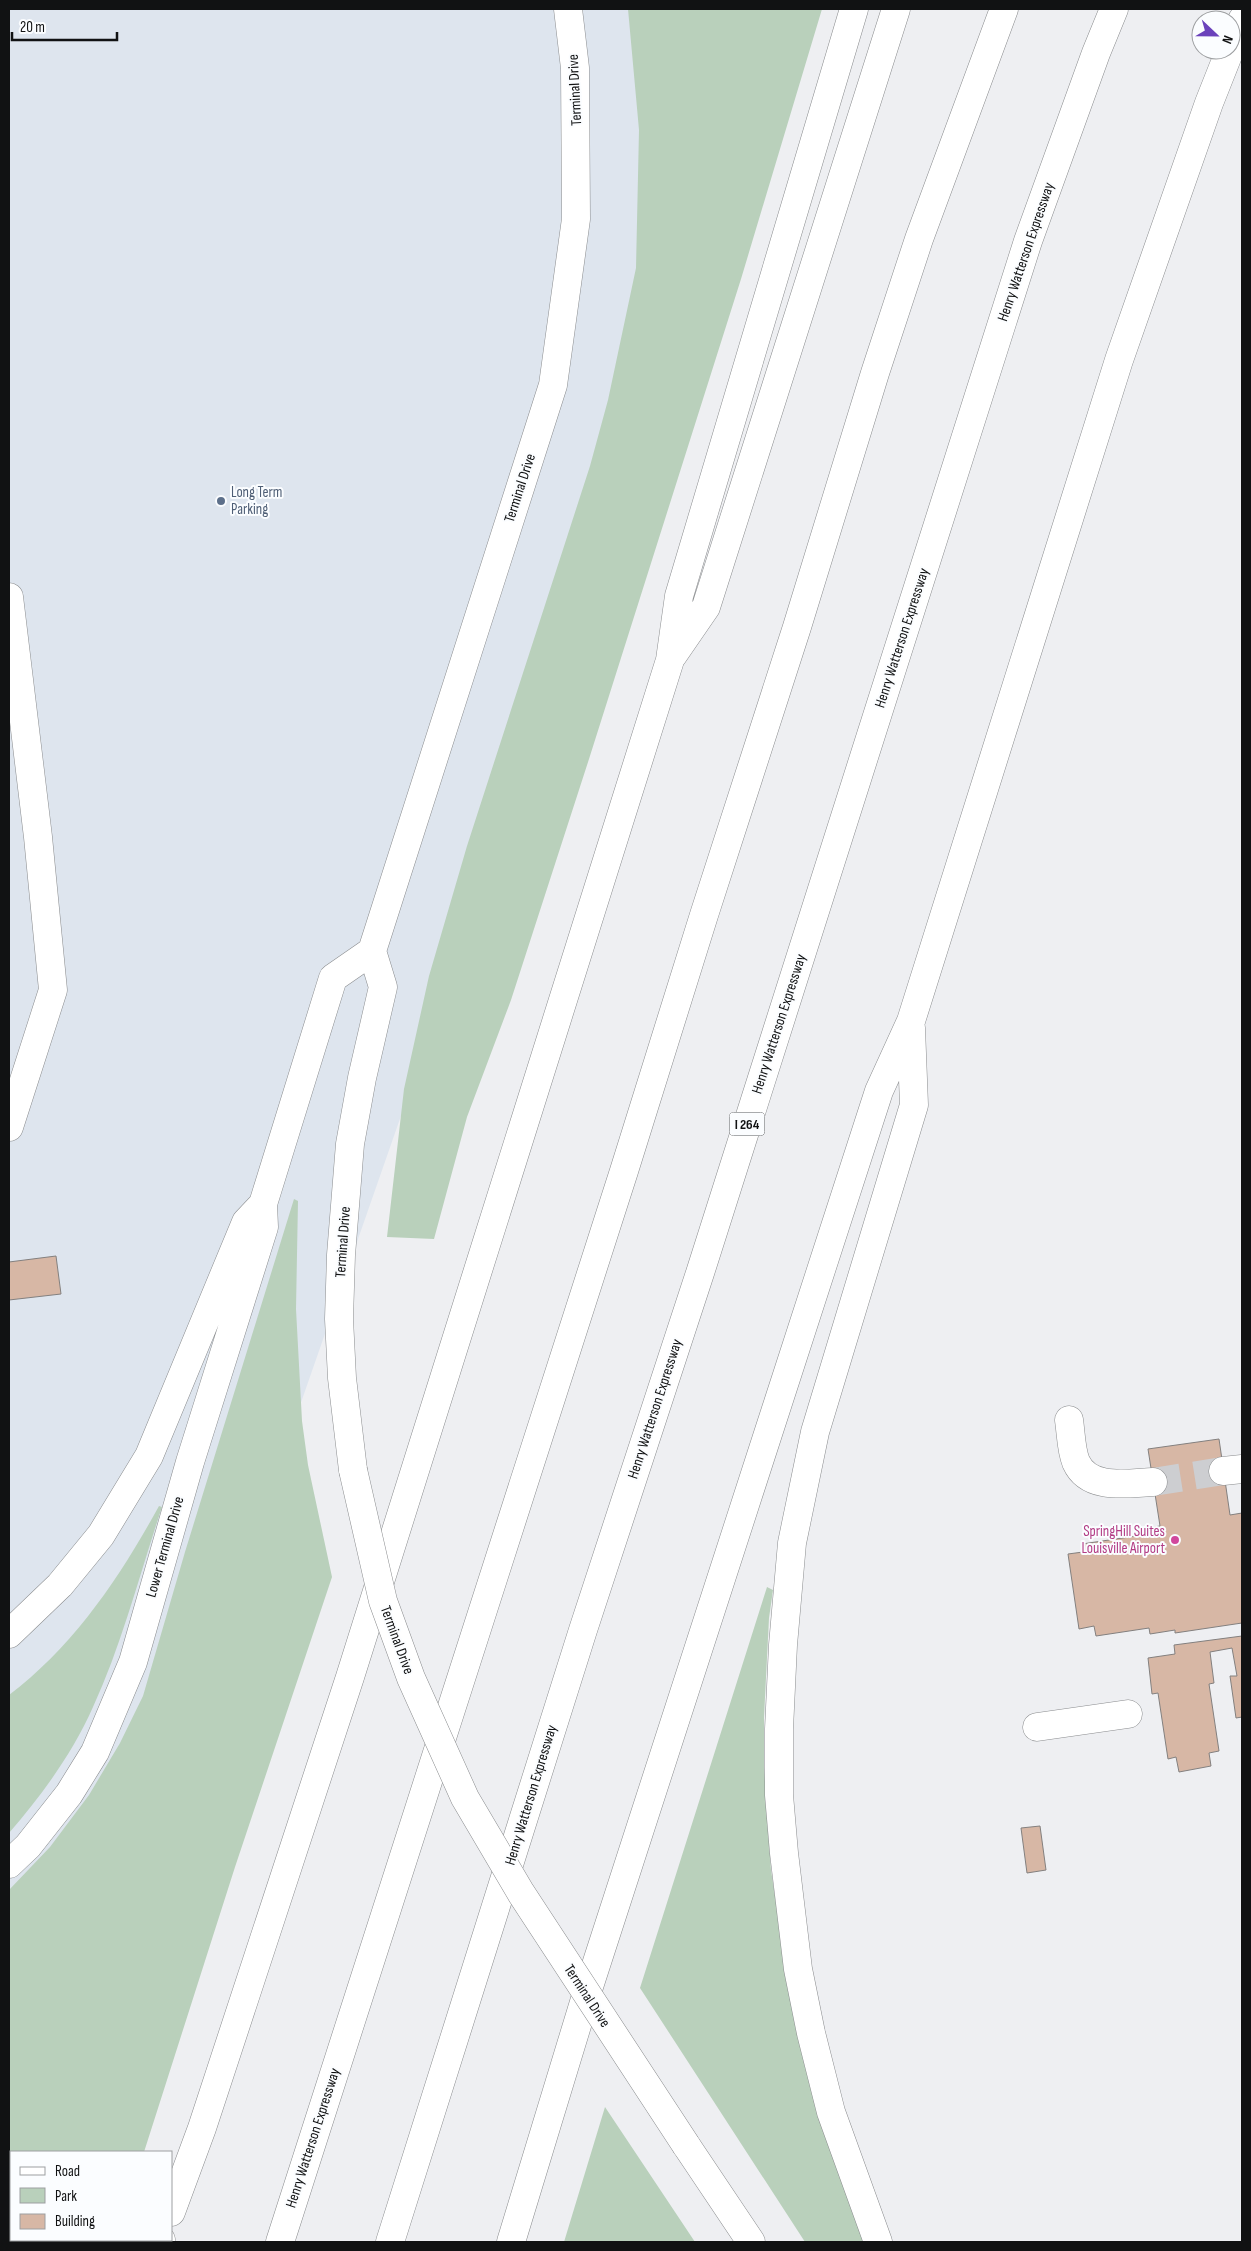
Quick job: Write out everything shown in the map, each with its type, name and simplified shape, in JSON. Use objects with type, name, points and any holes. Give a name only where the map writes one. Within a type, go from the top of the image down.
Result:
[{"type":"main road","name":"Terminal Drive","points":[[568,9],[575,68],[576,219],[553,386],[372,951],[383,987],[362,1078],[350,1144],[341,1255],[339,1319],[342,1378],[353,1470],[383,1601],[411,1678],[465,1798],[526,1901],[751,2242]]},
{"type":"main road","points":[[172,2209],[202,2128],[350,1677],[670,660],[679,596],[854,9]]},
{"type":"main road","points":[[670,660],[706,607],[896,9]]},
{"type":"main road","name":"Henry Watterson Expressway","points":[[280,2242],[624,1171],[797,627],[875,373],[919,238],[1004,9]]},
{"type":"main road","name":"Henry Watterson Expressway","points":[[390,2242],[583,1630],[700,1273],[1028,241],[1096,53],[1114,9]]},
{"type":"main road","points":[[511,2242],[585,1999],[876,1100],[911,1021],[1119,360],[1209,103],[1227,60]]},
{"type":"main road","points":[[9,597],[38,837],[53,990],[9,1127]]},
{"type":"main road","points":[[9,1634],[60,1586],[101,1536],[149,1456],[246,1222],[263,1204],[333,978],[372,951]]},
{"type":"main road","points":[[878,2242],[831,2112],[811,2033],[798,1968],[779,1795],[779,1729],[783,1646],[792,1543],[815,1432],[914,1105],[911,1021]]},
{"type":"main road","name":"Lower Terminal Drive","points":[[9,1864],[28,1846],[69,1794],[95,1752],[133,1662],[187,1470],[264,1227],[263,1204]]},
{"type":"main road","points":[[1069,1420],[1076,1463],[1090,1478],[1112,1484],[1153,1482]]},
{"type":"main road","points":[[1037,1727],[1128,1714]]},
{"type":"shaded area","points":[[9,9],[787,9],[267,1500],[10,2151],[9,2242]]},
{"type":"green space","points":[[628,9],[822,9],[741,279],[589,759],[511,1000],[467,1117],[434,1239],[387,1237],[404,1089],[429,976],[467,846],[590,466],[608,400],[636,268],[639,130]]},
{"type":"green space","points":[[294,1199],[298,1201],[296,1309],[302,1421],[308,1465],[332,1577],[235,1867],[144,2151],[10,2151],[10,2241],[114,2241],[9,2242],[9,1890],[50,1847],[89,1795],[120,1743],[143,1696],[185,1552]]},
{"type":"green space","points":[[159,1506],[162,1507],[130,1608],[113,1658],[93,1707],[76,1741],[56,1773],[9,1833],[9,1695],[33,1676],[54,1655],[94,1609],[128,1559]]},
{"type":"green space","points":[[767,1587],[773,1590],[769,1618],[764,1717],[764,1767],[771,1870],[787,1973],[865,2242],[805,2242],[640,1988]]},
{"type":"green space","points":[[605,2107],[695,2242],[564,2242]]},
{"type":"building","points":[[56,1256],[61,1294],[9,1300],[9,1262]]},
{"type":"building","name":"SpringHill Suites Louisville Airport","points":[[1219,1439],[1230,1515],[1242,1513],[1242,1623],[1175,1633],[1175,1630],[1150,1634],[1149,1628],[1096,1636],[1094,1626],[1079,1629],[1068,1554],[1083,1552],[1082,1544],[1136,1536],[1135,1530],[1160,1526],[1148,1449]]},
{"type":"building","points":[[1242,1636],[1242,1717],[1236,1718],[1230,1676],[1237,1676],[1232,1648],[1210,1652],[1214,1683],[1209,1684],[1219,1751],[1209,1753],[1211,1766],[1179,1772],[1176,1757],[1168,1759],[1158,1693],[1152,1694],[1148,1658],[1175,1654],[1174,1645]]},
{"type":"building","points":[[1040,1826],[1046,1870],[1027,1873],[1021,1828]]},
{"type":"tunnel","points":[[1153,1482],[1223,1471]]},
{"type":"place","name":"Long Term Parking","points":[[221,501]]},
{"type":"place","name":"SpringHill Suites Louisville Airport","points":[[1175,1540]]}]
